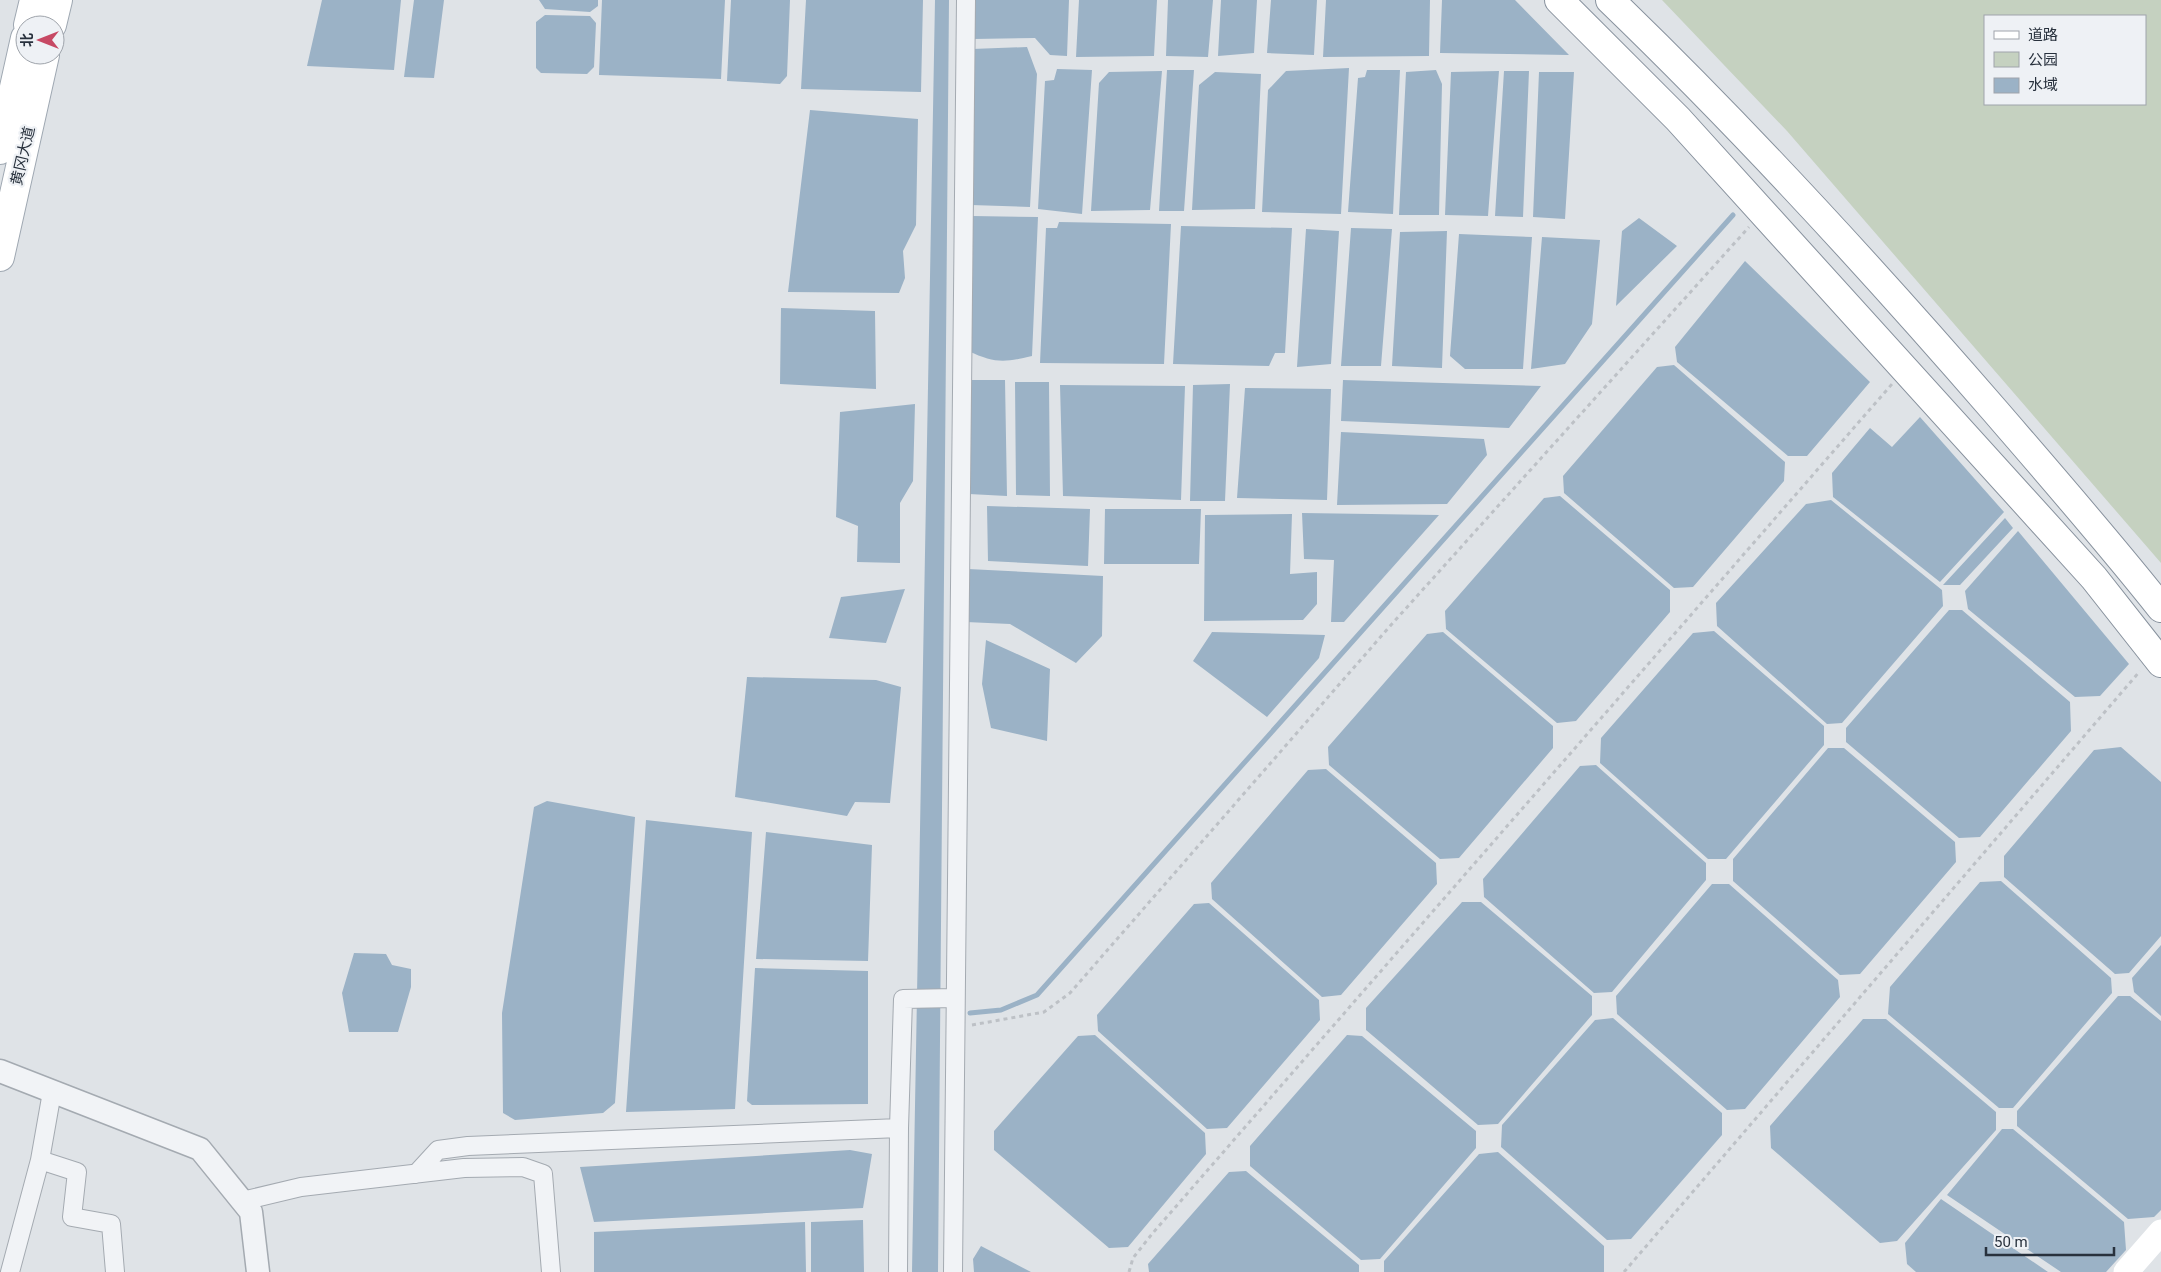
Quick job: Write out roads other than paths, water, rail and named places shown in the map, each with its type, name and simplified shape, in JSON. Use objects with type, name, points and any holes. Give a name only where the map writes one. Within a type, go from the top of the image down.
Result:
[{"type":"main road","points":[[30,15],[34,0]]},
{"type":"main road","points":[[54,15],[58,0]]},
{"type":"main road","points":[[1559,0],[1652,94],[1762,212],[2094,578],[2158,659]]},
{"type":"main road","points":[[1610,0],[1680,68],[1913,317],[2120,556],[2161,608]]},
{"type":"main road","name":"黄冈大道","points":[[0,150],[19,65]]},
{"type":"main road","name":"黄冈大道","points":[[0,257],[43,65]]},
{"type":"main road","points":[[1652,94],[1680,68]]},
{"type":"main road","points":[[1827,284],[1858,257]]},
{"type":"main road","points":[[2126,1272],[2161,1232]]},
{"type":"street","points":[[953,1272],[966,0]]},
{"type":"street","points":[[898,1272],[899,1128],[903,999],[955,998]]},
{"type":"street","points":[[0,1071],[200,1149],[251,1212],[258,1272]]},
{"type":"street","points":[[10,1272],[40,1160],[52,1092]]},
{"type":"street","points":[[416,1174],[438,1150],[468,1146],[899,1128]]},
{"type":"street","points":[[40,1160],[77,1172],[72,1218],[111,1224],[115,1272]]},
{"type":"street","points":[[242,1201],[301,1187],[464,1168],[523,1166],[543,1174],[551,1272]]},
{"type":"water","points":[[322,0],[401,0],[394,70],[307,66]]},
{"type":"water","points":[[414,0],[444,0],[434,78],[404,77]]},
{"type":"water","points":[[539,0],[598,0],[598,6],[590,12],[545,9]]},
{"type":"water","points":[[602,0],[725,0],[721,79],[599,75]]},
{"type":"water","points":[[731,0],[790,0],[787,76],[780,84],[727,81]]},
{"type":"water","points":[[806,0],[923,0],[921,92],[801,89]]},
{"type":"water","points":[[935,0],[949,0],[938,1272],[912,1272]]},
{"type":"water","points":[[976,0],[1069,0],[1067,56],[1050,55],[1035,38],[973,39]]},
{"type":"water","points":[[1079,0],[1157,0],[1154,56],[1076,57]]},
{"type":"water","points":[[1168,0],[1213,0],[1208,57],[1166,56]]},
{"type":"water","points":[[1221,0],[1257,0],[1254,53],[1218,56]]},
{"type":"water","points":[[1271,0],[1317,0],[1314,55],[1267,53]]},
{"type":"water","points":[[1326,0],[1430,0],[1429,56],[1323,57]]},
{"type":"water","points":[[1442,0],[1515,0],[1569,55],[1440,53]]},
{"type":"water","points":[[545,15],[590,16],[596,23],[594,67],[587,74],[541,73],[536,68],[536,22]]},
{"type":"water","points":[[1027,47],[1037,74],[1030,207],[971,205],[972,49]]},
{"type":"water","points":[[1349,68],[1341,214],[1262,212],[1268,90],[1286,71]]},
{"type":"water","points":[[1057,69],[1092,70],[1082,214],[1038,209],[1045,81],[1054,80]]},
{"type":"water","points":[[1167,70],[1194,70],[1184,211],[1159,211]]},
{"type":"water","points":[[1367,70],[1400,70],[1393,214],[1348,212],[1358,78],[1365,77]]},
{"type":"water","points":[[1436,70],[1442,84],[1439,215],[1399,215],[1406,72]]},
{"type":"water","points":[[1162,71],[1150,210],[1091,211],[1099,83],[1109,72]]},
{"type":"water","points":[[1499,71],[1488,216],[1445,215],[1451,72]]},
{"type":"water","points":[[1504,71],[1529,71],[1523,217],[1495,216]]},
{"type":"water","points":[[1215,72],[1261,74],[1255,209],[1192,210],[1199,85]]},
{"type":"water","points":[[1539,72],[1574,72],[1565,219],[1533,217]]},
{"type":"water","points":[[810,110],[918,119],[916,225],[903,251],[905,278],[899,293],[788,292]]},
{"type":"water","points":[[972,216],[1038,217],[1032,356],[999,361],[968,351]]},
{"type":"water","points":[[1639,218],[1677,246],[1616,306],[1622,231]]},
{"type":"water","points":[[1059,222],[1171,224],[1164,364],[1040,363],[1046,228],[1057,228]]},
{"type":"water","points":[[1181,226],[1292,228],[1285,353],[1275,353],[1269,366],[1173,364]]},
{"type":"water","points":[[1351,228],[1392,229],[1381,366],[1341,366]]},
{"type":"water","points":[[1306,229],[1339,231],[1331,364],[1297,367]]},
{"type":"water","points":[[1447,231],[1442,368],[1392,366],[1400,232]]},
{"type":"water","points":[[1459,234],[1532,237],[1523,369],[1465,369],[1450,356]]},
{"type":"water","points":[[1542,237],[1600,240],[1592,324],[1565,364],[1531,369]]},
{"type":"water","points":[[1745,261],[1870,382],[1807,456],[1788,456],[1677,362],[1675,347]]},
{"type":"water","points":[[781,308],[875,311],[876,389],[780,384]]},
{"type":"water","points":[[1674,365],[1785,462],[1784,481],[1693,587],[1674,588],[1564,493],[1563,476],[1657,367]]},
{"type":"water","points":[[966,380],[1005,380],[1007,496],[969,494]]},
{"type":"water","points":[[1343,380],[1541,386],[1509,428],[1341,421]]},
{"type":"water","points":[[1015,382],[1049,382],[1050,496],[1016,495]]},
{"type":"water","points":[[1230,384],[1225,501],[1190,501],[1193,385]]},
{"type":"water","points":[[1060,385],[1185,386],[1181,500],[1063,496]]},
{"type":"water","points":[[1245,388],[1331,389],[1327,500],[1237,498]]},
{"type":"water","points":[[915,404],[913,481],[900,503],[900,563],[857,562],[858,526],[836,517],[840,412]]},
{"type":"water","points":[[1920,417],[2004,512],[1940,582],[1833,497],[1832,473],[1870,428],[1892,447]]},
{"type":"water","points":[[1341,432],[1484,439],[1487,455],[1447,504],[1337,505]]},
{"type":"water","points":[[1560,496],[1670,590],[1670,612],[1576,721],[1557,723],[1446,629],[1445,611],[1544,498]]},
{"type":"water","points":[[1831,500],[1942,590],[1943,606],[1842,723],[1827,724],[1717,626],[1716,603],[1806,504]]},
{"type":"water","points":[[987,506],[1090,509],[1088,566],[988,561]]},
{"type":"water","points":[[1105,509],[1201,509],[1199,564],[1104,564]]},
{"type":"water","points":[[1302,513],[1439,515],[1344,622],[1331,622],[1334,560],[1304,559]]},
{"type":"water","points":[[1292,514],[1290,574],[1317,572],[1317,604],[1303,620],[1204,621],[1205,515]]},
{"type":"water","points":[[2005,518],[2013,528],[1960,585],[1943,585]]},
{"type":"water","points":[[2018,531],[2129,664],[2100,696],[2075,697],[1968,609],[1965,591]]},
{"type":"water","points":[[968,569],[1103,576],[1102,636],[1076,663],[1010,624],[966,622]]},
{"type":"water","points":[[905,589],[886,643],[829,638],[841,597]]},
{"type":"water","points":[[1949,610],[1962,610],[2070,702],[2071,731],[1980,837],[1959,838],[1846,742],[1846,728]]},
{"type":"water","points":[[1714,631],[1824,726],[1824,745],[1726,859],[1708,859],[1600,763],[1601,738],[1693,633]]},
{"type":"water","points":[[1212,632],[1325,635],[1319,658],[1267,717],[1193,661]]},
{"type":"water","points":[[1443,632],[1553,726],[1553,748],[1459,858],[1440,859],[1329,765],[1328,747],[1427,634]]},
{"type":"water","points":[[986,640],[1050,669],[1047,741],[991,728],[982,684]]},
{"type":"water","points":[[747,677],[876,680],[901,687],[890,803],[855,802],[847,816],[735,797]]},
{"type":"water","points":[[2121,747],[2161,782],[2161,936],[2129,973],[2115,974],[2004,877],[2004,856],[2094,750]]},
{"type":"water","points":[[1828,748],[1844,748],[1955,842],[1956,862],[1860,974],[1840,975],[1733,881],[1733,859]]},
{"type":"water","points":[[1596,765],[1706,863],[1706,880],[1612,992],[1594,993],[1484,897],[1483,879],[1580,766]]},
{"type":"water","points":[[1326,769],[1436,863],[1437,884],[1341,995],[1322,997],[1212,899],[1211,883],[1308,770]]},
{"type":"water","points":[[547,801],[635,817],[615,1103],[603,1113],[515,1120],[503,1113],[502,1013],[534,807]]},
{"type":"water","points":[[646,820],[752,832],[735,1109],[626,1112]]},
{"type":"water","points":[[766,832],[872,845],[868,961],[756,959]]},
{"type":"water","points":[[2001,881],[2111,978],[2112,993],[2013,1108],[1999,1108],[1888,1014],[1890,987],[1980,882]]},
{"type":"water","points":[[1712,884],[1729,884],[1838,980],[1840,997],[1745,1109],[1727,1110],[1617,1014],[1616,996]]},
{"type":"water","points":[[1462,902],[1481,902],[1592,996],[1592,1015],[1498,1124],[1478,1125],[1366,1030],[1366,1008]]},
{"type":"water","points":[[1209,903],[1319,1000],[1320,1020],[1227,1128],[1207,1129],[1098,1031],[1097,1015],[1194,904]]},
{"type":"water","points":[[2161,945],[2161,1016],[2134,992],[2132,978]]},
{"type":"water","points":[[354,953],[386,954],[392,965],[411,969],[411,987],[398,1032],[349,1032],[342,993]]},
{"type":"water","points":[[755,968],[868,971],[868,1104],[752,1105],[747,1101]]},
{"type":"water","points":[[2118,996],[2130,996],[2161,1021],[2161,1210],[2154,1217],[2128,1219],[2017,1126],[2017,1111]]},
{"type":"water","points":[[1613,1018],[1722,1113],[1722,1135],[1631,1239],[1607,1240],[1501,1147],[1502,1125],[1595,1020]]},
{"type":"water","points":[[1863,1019],[1886,1019],[1996,1112],[1996,1130],[1897,1241],[1880,1243],[1771,1148],[1770,1126]]},
{"type":"water","points":[[1095,1035],[1205,1133],[1206,1154],[1128,1247],[1109,1248],[994,1150],[994,1131],[1078,1036]]},
{"type":"water","points":[[1347,1035],[1362,1036],[1476,1131],[1476,1148],[1380,1259],[1361,1260],[1250,1166],[1250,1146]]},
{"type":"water","points":[[2002,1129],[2013,1129],[2124,1222],[2126,1250],[2106,1272],[2061,1272],[1947,1195]]},
{"type":"water","points":[[850,1150],[872,1154],[863,1208],[594,1222],[580,1167]]},
{"type":"water","points":[[1498,1152],[1604,1246],[1604,1272],[1384,1272],[1384,1261],[1479,1154]]},
{"type":"water","points":[[1246,1171],[1359,1265],[1359,1272],[1149,1272],[1148,1264],[1229,1172]]},
{"type":"water","points":[[1941,1199],[2048,1272],[1916,1272],[1907,1264],[1905,1243]]},
{"type":"water","points":[[863,1220],[864,1272],[811,1272],[811,1222]]},
{"type":"water","points":[[805,1222],[806,1272],[594,1272],[594,1232]]},
{"type":"water","points":[[981,1246],[1031,1272],[974,1272],[973,1259]]},
{"type":"waterway","points":[[970,1013],[1001,1010],[1037,995],[1733,215]]}]
